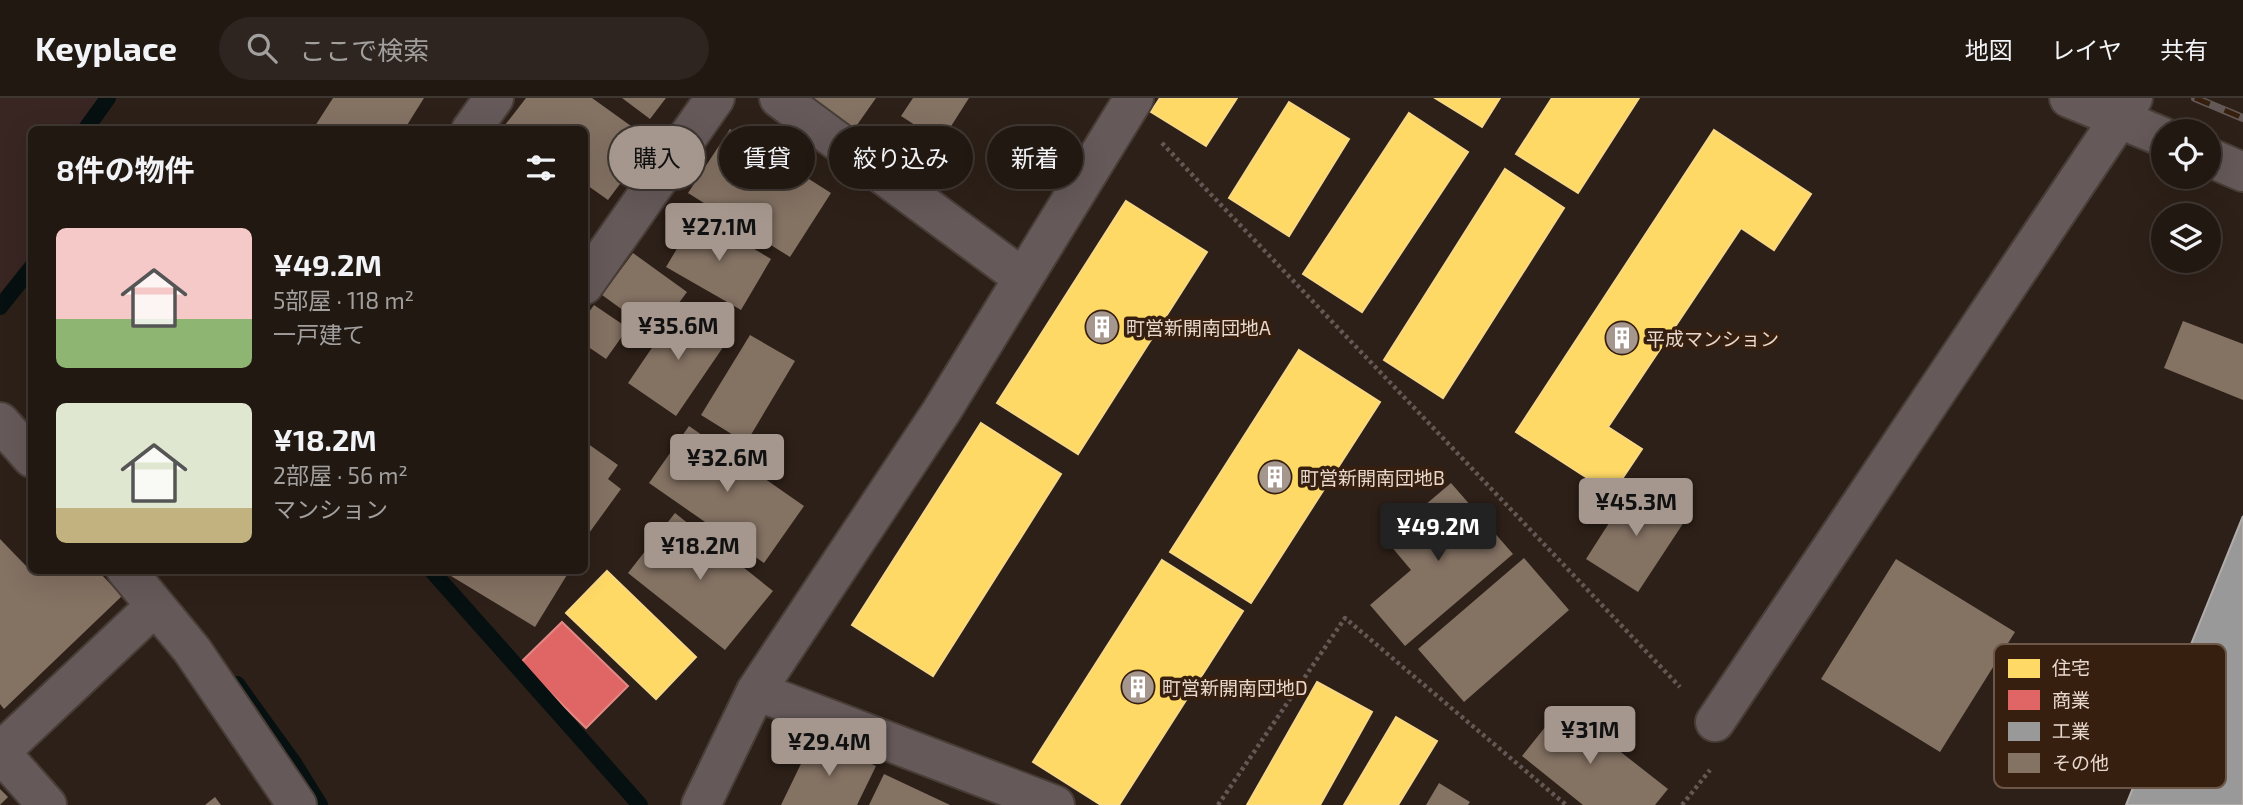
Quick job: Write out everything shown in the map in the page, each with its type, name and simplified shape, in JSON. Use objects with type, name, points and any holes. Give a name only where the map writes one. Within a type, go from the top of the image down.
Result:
[{"type":"street","points":[[474,126],[494,98]]},
{"type":"street","points":[[588,279],[715,98]]},
{"type":"street","points":[[779,98],[1023,278]]},
{"type":"street","points":[[2069,98],[2127,108],[2151,127]]},
{"type":"street","points":[[701,805],[756,691],[941,412],[1131,102]]},
{"type":"street","points":[[1714,722],[2127,108]]},
{"type":"street","points":[[2221,163],[2243,172]]},
{"type":"street","points":[[0,422],[28,453]]},
{"type":"street","points":[[129,574],[192,650],[297,805]]},
{"type":"street","points":[[47,805],[0,752],[155,606]]},
{"type":"street","points":[[756,691],[1055,805]]},
{"type":"path","points":[[1131,102],[1714,722]]},
{"type":"path","points":[[1218,805],[1345,618],[1566,805]]},
{"type":"shaded area","points":[[0,98],[99,98],[78,126],[28,126],[28,258],[0,293]]},
{"type":"building: 住宅","points":[[1160,98],[1237,98],[1206,146],[1151,112]]},
{"type":"building: 住宅","points":[[1435,98],[1500,98],[1482,127]]},
{"type":"building: 住宅","points":[[1552,98],[1639,98],[1578,193],[1516,154]]},
{"type":"building: 住宅","points":[[1289,102],[1349,139],[1289,236],[1229,198]]},
{"type":"building: 住宅","points":[[1409,113],[1468,152],[1362,312],[1303,274]]},
{"type":"building: 住宅","name":"平成マンション","points":[[1714,130],[1811,194],[1774,250],[1741,228],[1608,427],[1642,449],[1612,494],[1516,432]]},
{"type":"building: 住宅","points":[[1505,169],[1564,208],[1443,398],[1384,360]]},
{"type":"building: 住宅","name":"町営新開南団地A","points":[[1126,201],[1207,252],[1078,454],[997,403]]},
{"type":"building: 住宅","name":"町営新開南団地B","points":[[1299,350],[1380,402],[1251,603],[1170,552]]},
{"type":"building: 住宅","points":[[981,423],[1061,474],[933,676],[852,625]]},
{"type":"building: 住宅","name":"町営新開南団地D","points":[[1162,560],[1243,611],[1119,805],[1101,805],[1033,762]]},
{"type":"building: 住宅","points":[[607,571],[696,657],[656,699],[566,613]]},
{"type":"building: 住宅","points":[[1317,682],[1372,712],[1320,805],[1247,805]]},
{"type":"building: 住宅","points":[[1396,717],[1437,741],[1398,805],[1344,805]]},
{"type":"building: 商業","points":[[562,622],[628,686],[586,728],[520,663]]},
{"type":"building: 工業","points":[[2243,516],[2243,805],[2126,805],[2133,788],[2226,788],[2226,644],[2191,644]]},
{"type":"building: その他","points":[[333,98],[424,98],[406,126],[315,126]]},
{"type":"building: その他","points":[[526,98],[592,98],[631,126],[609,126],[609,189],[616,189],[608,200],[588,186],[588,126],[506,126]]},
{"type":"building: その他","points":[[622,98],[666,98],[650,119]]},
{"type":"building: その他","points":[[797,98],[876,98],[856,126],[837,126]]},
{"type":"building: その他","points":[[913,98],[969,98],[951,126],[916,126],[901,116]]},
{"type":"building: その他","points":[[719,146],[719,189],[815,189],[815,183],[831,193],[790,257],[688,193],[691,189],[705,189],[705,167]]},
{"type":"building: その他","points":[[697,215],[771,259],[741,310],[666,267]]},
{"type":"building: その他","points":[[633,253],[687,292],[656,334],[602,295]]},
{"type":"building: その他","points":[[594,305],[628,328],[606,359],[588,347],[588,313]]},
{"type":"building: その他","points":[[679,308],[728,340],[676,416],[628,383]]},
{"type":"building: その他","points":[[2183,321],[2243,344],[2243,400],[2164,368]]},
{"type":"building: その他","points":[[750,335],[795,361],[746,443],[701,415]]},
{"type":"building: その他","points":[[689,426],[804,506],[764,563],[649,483]]},
{"type":"building: その他","points":[[588,444],[618,465],[608,479],[621,489],[588,534]]},
{"type":"building: その他","points":[[1451,483],[1513,554],[1405,646],[1370,605],[1411,570],[1385,539]]},
{"type":"building: その他","points":[[1634,484],[1686,519],[1638,592],[1586,559]]},
{"type":"building: その他","points":[[675,513],[773,591],[725,650],[628,573]]},
{"type":"building: その他","points":[[0,539],[28,568],[28,574],[101,574],[122,596],[4,709],[0,704]]},
{"type":"building: その他","points":[[1524,558],[1569,610],[1464,702],[1418,649]]},
{"type":"building: その他","points":[[1896,559],[2015,632],[2008,644],[1994,644],[1994,666],[1940,752],[1821,679]]},
{"type":"building: その他","points":[[452,574],[568,574],[535,627],[451,576]]},
{"type":"building: その他","points":[[1562,706],[1668,789],[1655,805],[1583,805],[1522,756]]},
{"type":"building: その他","points":[[814,737],[876,766],[857,805],[781,805]]},
{"type":"building: その他","points":[[884,774],[950,805],[869,805]]},
{"type":"building: その他","points":[[1439,783],[1470,802],[1468,805],[1426,805]]},
{"type":"building: その他","points":[[0,789],[8,797],[0,805]]},
{"type":"building: その他","points":[[215,797],[221,805],[205,805]]},
{"type":"waterway","points":[[88,126],[108,98]]},
{"type":"waterway","points":[[0,307],[28,272]]},
{"type":"waterway","points":[[435,574],[640,805]]},
{"type":"waterway","points":[[237,684],[294,763],[320,805]]},
{"type":"railway","points":[[2195,98],[2243,118]]},
{"type":"place","name":"町営新開南団地A","points":[[1102,327]]},
{"type":"place","name":"平成マンション","points":[[1622,338]]},
{"type":"place","name":"町営新開南団地B","points":[[1275,477]]},
{"type":"place","name":"町営新開南団地D","points":[[1138,687]]}]
